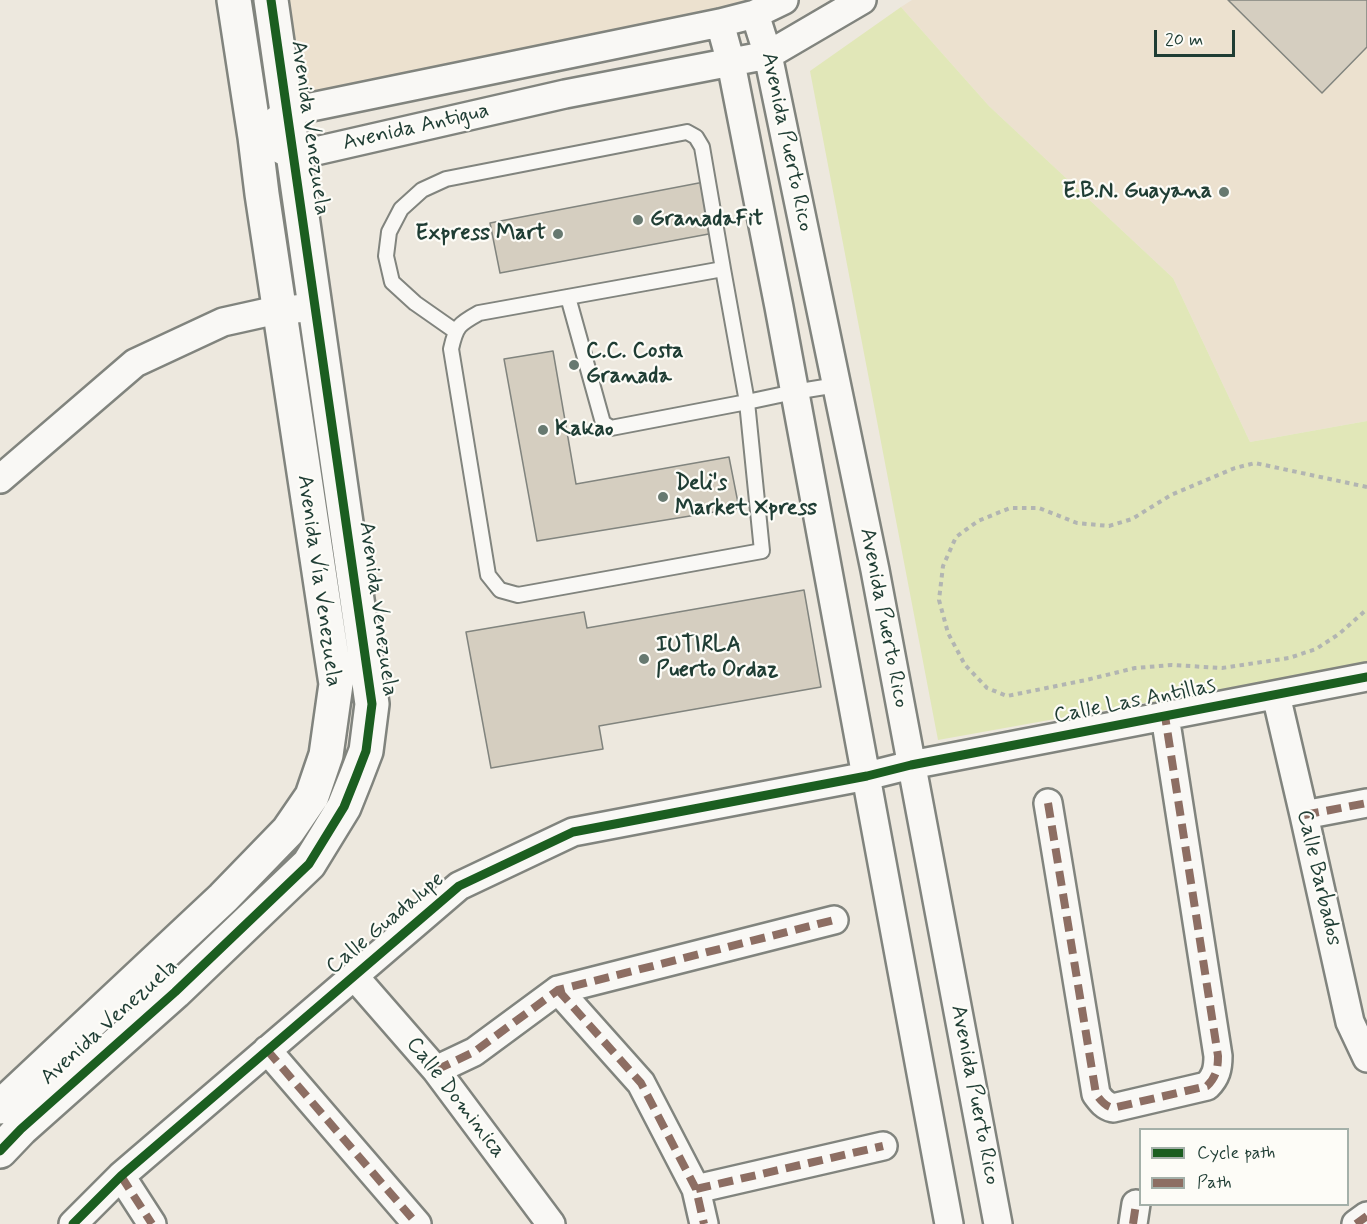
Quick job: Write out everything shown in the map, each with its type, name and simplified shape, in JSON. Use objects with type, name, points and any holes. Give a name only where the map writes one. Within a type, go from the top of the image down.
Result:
[{"type":"street","name":"Avenida Vía Venezuela","points":[[0,1107],[223,898],[288,831],[312,796],[326,755],[336,684],[234,0]]},
{"type":"street","name":"Avenida Venezuela","points":[[0,1151],[21,1129],[175,992],[309,864],[344,807],[366,751],[372,704],[271,0]]},
{"type":"street","name":"Avenida Antigua","points":[[255,137],[287,112],[720,23],[755,14],[784,0]]},
{"type":"street","name":"Avenida Antigua","points":[[294,156],[565,94],[768,55],[862,0]]},
{"type":"street","name":"Avenida Puerto Rico","points":[[755,14],[768,55],[875,570],[998,1224]]},
{"type":"street","name":"Avenida Puerto Rico","points":[[720,23],[731,63],[794,392],[949,1224]]},
{"type":"street","points":[[255,137],[294,156]]},
{"type":"street","points":[[0,479],[135,363],[223,322],[268,312],[314,307]]},
{"type":"street","name":"Calle Las Antillas","points":[[867,776],[911,765],[1367,677]]},
{"type":"street","name":"Calle Barbados","points":[[1276,695],[1350,1022],[1367,1058]]},
{"type":"street","points":[[1048,803],[1096,1094],[1108,1107],[1113,1108],[1207,1086],[1215,1078],[1218,1056],[1165,716]]},
{"type":"street","points":[[326,755],[356,777]]},
{"type":"street","name":"Calle Guadalupe","points":[[72,1224],[121,1176],[459,886],[573,832],[867,776]]},
{"type":"street","points":[[1304,814],[1367,803]]},
{"type":"street","points":[[436,1070],[474,1052],[558,990],[834,920]]},
{"type":"street","name":"Calle Dominica","points":[[354,976],[436,1070],[551,1224]]},
{"type":"street","points":[[558,990],[641,1083],[696,1189],[704,1224]]},
{"type":"street","points":[[267,1050],[417,1224]]},
{"type":"street","points":[[696,1189],[883,1146]]},
{"type":"street","points":[[121,1176],[152,1224]]},
{"type":"street","points":[[1356,1224],[1367,1216]]},
{"type":"lane","points":[[455,331],[415,303],[392,282],[386,256],[389,232],[401,209],[422,190],[446,179],[687,132],[696,137],[702,147],[747,402],[762,550],[518,595],[500,590],[488,575],[451,349],[455,331],[465,321],[479,313],[723,269]]},
{"type":"lane","points":[[568,297],[603,423],[612,428],[794,392],[837,386]]},
{"type":"path","points":[[1367,487],[1255,463],[1235,468],[1171,495],[1132,519],[1109,526],[1077,523],[1039,508],[1010,508],[978,521],[956,537],[943,566],[939,600],[948,633],[964,665],[987,688],[1007,696],[1135,668],[1172,665],[1222,668],[1289,658],[1316,649],[1339,634],[1367,609]]},
{"type":"shaded area","points":[[271,0],[784,0],[287,112]]},
{"type":"shaded area","name":"E.B.N. Guayana","points":[[912,0],[1367,0],[1367,421],[1250,442],[1173,278],[989,106],[901,7]]},
{"type":"green space","points":[[901,7],[989,106],[1173,278],[1250,442],[1367,421],[1367,663],[938,740],[810,71]]},
{"type":"building","points":[[1228,0],[1367,0],[1367,47],[1322,93]]},
{"type":"building","points":[[704,182],[714,233],[500,273],[490,223]]},
{"type":"building","points":[[553,351],[576,484],[729,457],[739,508],[537,541],[504,359]]},
{"type":"building","name":"IUTIRLA Puerto Ordaz","points":[[804,590],[821,687],[599,726],[603,749],[491,768],[466,632],[584,612],[587,628]]},
{"type":"marked path","points":[[1048,803],[1096,1094],[1103,1103],[1113,1108],[1207,1086],[1216,1072],[1218,1056],[1165,716]]},
{"type":"marked path","points":[[1304,815],[1367,803]]},
{"type":"marked path","points":[[436,1070],[474,1052],[558,990],[834,920]]},
{"type":"marked path","points":[[558,990],[641,1083],[696,1189],[704,1224]]},
{"type":"marked path","points":[[267,1050],[417,1224]]},
{"type":"marked path","points":[[696,1189],[883,1146]]},
{"type":"marked path","points":[[121,1176],[152,1224]]},
{"type":"marked path","points":[[1133,1224],[1136,1204]]},
{"type":"marked path","points":[[1356,1224],[1367,1216]]},
{"type":"cycle path","points":[[0,1151],[21,1129],[175,992],[309,864],[344,807],[366,751],[372,704],[271,0]]},
{"type":"cycle path","points":[[73,1224],[121,1176],[459,886],[573,832],[1367,677]]},
{"type":"place","name":"E.B.N. Guayana","points":[[1224,192]]},
{"type":"place","name":"GranadaFit","points":[[638,220]]},
{"type":"place","name":"Express Mart","points":[[558,234]]},
{"type":"place","name":"C.C. Costa Granada","points":[[574,365]]},
{"type":"place","name":"Kakao","points":[[543,430]]},
{"type":"place","name":"Deli's Market Xpress","points":[[663,497]]},
{"type":"place","name":"IUTIRLA Puerto Ordaz","points":[[644,659]]}]
